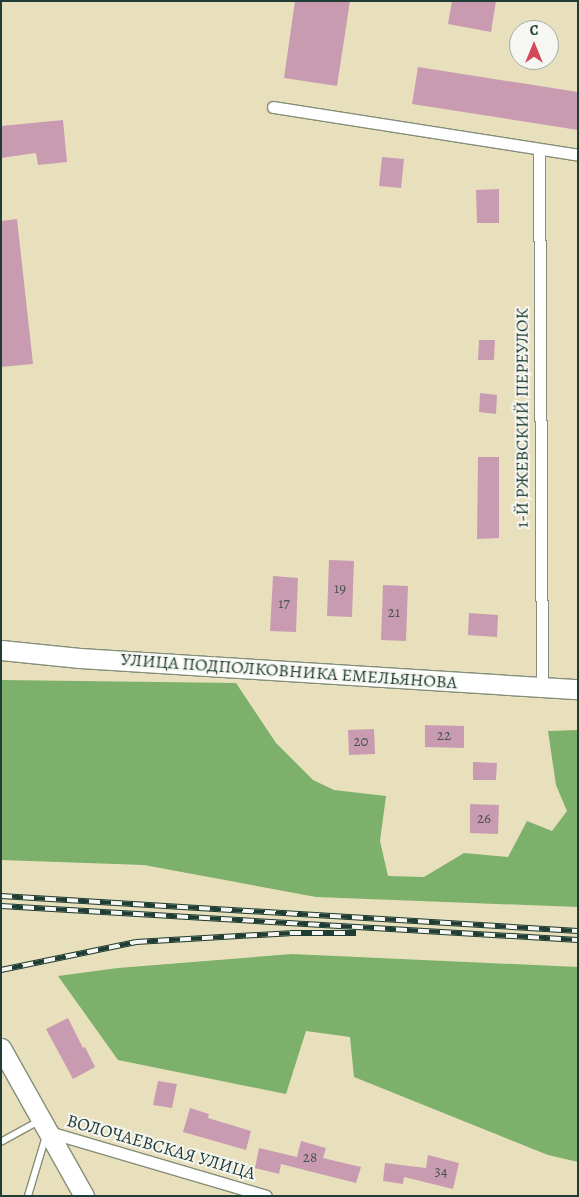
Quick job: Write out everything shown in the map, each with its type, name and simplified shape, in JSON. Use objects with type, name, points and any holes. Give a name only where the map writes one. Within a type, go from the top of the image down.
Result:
[{"type":"main road","name":"УЛИЦА ПОДПОЛКОВНИКА ЕМЕЛЬЯНОВА","points":[[1,650],[80,658],[578,689]]},
{"type":"main road","points":[[1,1048],[84,1196]]},
{"type":"street","points":[[273,107],[578,155]]},
{"type":"street","name":"1-Й РЖЕВСКИЙ ПЕРЕУЛОК","points":[[539,150],[542,686]]},
{"type":"street","name":"ВОЛОЧАЕВСКАЯ УЛИЦА","points":[[44,1126],[59,1137],[266,1196]]},
{"type":"lane","points":[[1,1142],[44,1126]]},
{"type":"lane","points":[[28,1196],[44,1126]]},
{"type":"green space","points":[[1,680],[236,683],[276,743],[313,780],[334,790],[386,796],[380,841],[388,876],[424,877],[464,853],[508,857],[527,821],[552,831],[567,811],[556,785],[548,731],[578,730],[578,907],[316,897],[144,865],[1,860]]},
{"type":"green space","points":[[292,954],[578,967],[578,1162],[548,1155],[354,1077],[350,1037],[306,1031],[286,1094],[118,1060],[58,976],[118,968]]},
{"type":"building","points":[[295,1],[350,1],[337,86],[284,78]]},
{"type":"building","points":[[452,1],[496,1],[491,32],[448,24]]},
{"type":"building","points":[[418,67],[578,92],[578,130],[412,104]]},
{"type":"building","points":[[63,120],[67,162],[38,165],[36,153],[1,158],[1,126]]},
{"type":"building","points":[[382,157],[404,159],[401,188],[379,186]]},
{"type":"building","points":[[499,189],[499,223],[477,223],[476,190]]},
{"type":"building","points":[[17,219],[33,364],[1,367],[1,221]]},
{"type":"building","points":[[479,340],[495,340],[494,360],[478,360]]},
{"type":"building","points":[[480,393],[497,395],[496,414],[479,412]]},
{"type":"building","points":[[478,457],[499,457],[499,538],[477,539]]},
{"type":"building","points":[[329,560],[354,561],[352,617],[327,616]]},
{"type":"building","points":[[273,576],[298,578],[296,632],[270,631]]},
{"type":"building","points":[[383,585],[408,586],[406,641],[381,640]]},
{"type":"building","points":[[469,613],[498,615],[497,637],[468,635]]},
{"type":"building","points":[[425,725],[464,726],[464,748],[425,747]]},
{"type":"building","points":[[374,729],[375,754],[349,755],[348,730]]},
{"type":"building","points":[[473,762],[497,763],[496,780],[473,780]]},
{"type":"building","points":[[470,804],[499,805],[498,834],[470,833]]},
{"type":"building","points":[[68,1018],[95,1067],[73,1079],[46,1029]]},
{"type":"building","points":[[158,1081],[177,1084],[172,1108],[153,1105]]},
{"type":"building","points":[[190,1108],[209,1114],[208,1118],[251,1131],[246,1150],[183,1132]]},
{"type":"building","points":[[301,1141],[326,1148],[323,1158],[361,1167],[356,1183],[281,1164],[279,1174],[255,1168],[259,1148],[297,1157]]},
{"type":"building","points":[[428,1155],[459,1163],[453,1189],[404,1177],[403,1184],[383,1181],[385,1163],[426,1168]]},
{"type":"railway","points":[[1,896],[578,931]]},
{"type":"railway","points":[[1,906],[578,940]]},
{"type":"railway","points":[[1,970],[136,942],[290,933],[356,933]]}]
